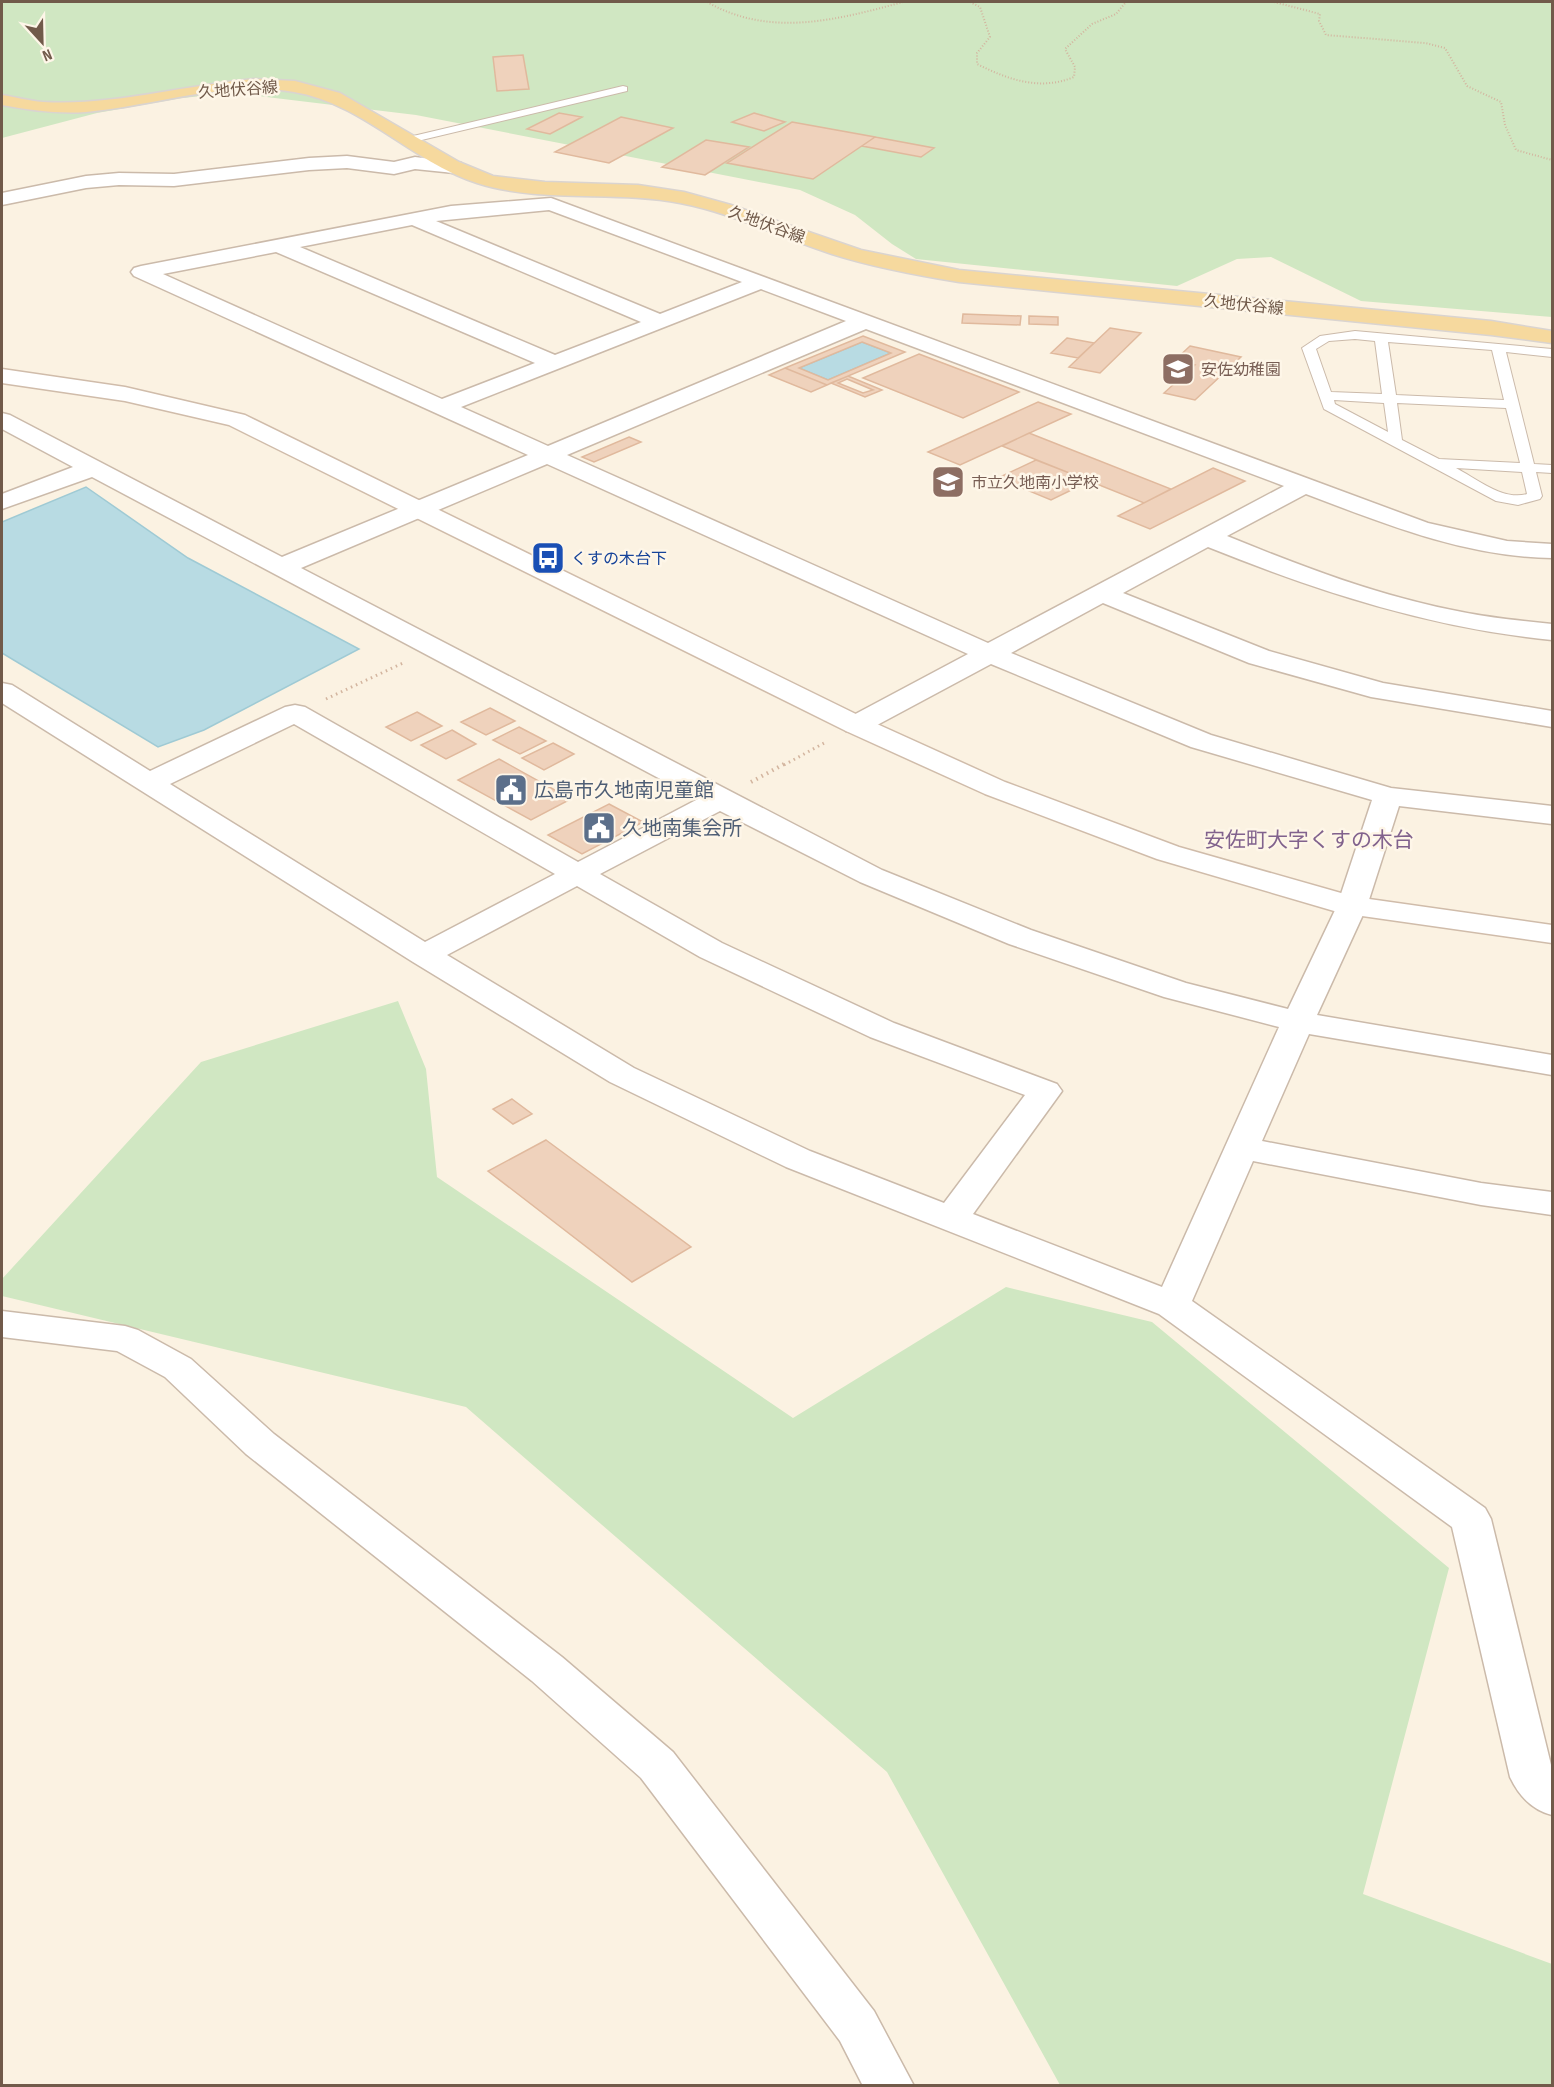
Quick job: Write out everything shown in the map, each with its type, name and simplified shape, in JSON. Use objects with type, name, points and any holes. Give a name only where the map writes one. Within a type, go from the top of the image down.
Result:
[{"type":"main road","name":"久地伏谷線","points":[[2,100],[35,105],[65,106],[115,103],[231,87],[291,86],[317,90],[334,97],[454,167],[498,183],[537,187],[644,191],[681,197],[729,209],[839,250],[900,266],[959,276],[1491,328],[1552,337]]},
{"type":"street","points":[[2,199],[86,182],[119,179],[174,180],[309,164],[347,162],[394,168],[415,163],[454,167]]},
{"type":"street","points":[[1552,550],[1507,549],[1420,528],[551,204],[451,212],[141,272],[988,653],[1201,741],[1388,795],[1552,815]]},
{"type":"street","points":[[414,219],[660,322]]},
{"type":"street","points":[[279,246],[555,363]]},
{"type":"street","points":[[442,407],[761,282]]},
{"type":"street","points":[[283,566],[867,321]]},
{"type":"street","points":[[5,380],[125,394],[237,420],[419,508],[845,732],[1168,853],[1352,906],[1552,934]]},
{"type":"street","points":[[2,420],[283,566],[732,793],[871,876],[1020,937],[1175,990],[1298,1022],[1552,1065]]},
{"type":"street","points":[[2,502],[93,468]]},
{"type":"street","points":[[845,732],[988,653],[1304,485]]},
{"type":"street","points":[[1206,537],[1306,578],[1412,610],[1526,630],[1552,632]]},
{"type":"street","points":[[1101,593],[1259,657],[1381,691],[1552,719]]},
{"type":"street","points":[[2,691],[424,955],[622,1075],[798,1159],[1172,1305],[1471,1519],[1532,1777],[1552,1797]]},
{"type":"street","points":[[148,783],[295,713],[711,950],[882,1030],[1045,1091],[952,1218]]},
{"type":"street","points":[[424,955],[732,793]]},
{"type":"street","points":[[1172,1305],[1352,906],[1388,795]]},
{"type":"street","points":[[1242,1148],[1481,1194],[1552,1204]]},
{"type":"street","points":[[2,1324],[125,1339],[178,1368],[260,1444],[547,1669],[657,1765],[857,2026],[889,2085]]},
{"type":"lane","points":[[410,140],[622,89]]},
{"type":"lane","points":[[1498,347],[1535,496],[1518,501],[1501,498],[1329,406],[1309,348],[1317,340],[1332,336],[1381,337],[1498,347],[1552,353]]},
{"type":"lane","points":[[1381,337],[1396,443]]},
{"type":"lane","points":[[1326,396],[1513,404]]},
{"type":"lane","points":[[1434,463],[1552,469]]},
{"type":"path","points":[[707,2],[740,19],[767,24],[826,19],[903,2]]},
{"type":"path","points":[[970,2],[980,7],[990,38],[977,53],[977,64],[999,76],[1032,84],[1060,84],[1074,77],[1075,67],[1065,49],[1092,24],[1116,15],[1126,2]]},
{"type":"path","points":[[1274,2],[1320,14],[1319,21],[1326,35],[1425,43],[1445,48],[1467,86],[1500,102],[1505,125],[1516,150],[1552,160]]},
{"type":"path","points":[[318,702],[403,662]]},
{"type":"path","points":[[732,793],[845,732]]},
{"type":"green space","points":[[2,2],[1552,2],[1552,317],[1361,301],[1271,257],[1237,259],[1177,286],[916,259],[892,244],[855,215],[800,190],[416,115],[233,93],[182,98],[97,113],[2,138]]},
{"type":"green space","points":[[398,1001],[426,1069],[437,1177],[793,1418],[1006,1287],[1152,1322],[1449,1568],[1363,1894],[1552,1964],[1552,2085],[1060,2085],[887,1772],[466,1407],[2,1296],[2,1279],[201,1062]]},
{"type":"water","points":[[862,342],[891,353],[828,380],[799,368]]},
{"type":"water","points":[[86,487],[188,558],[359,649],[204,730],[158,747],[2,653],[2,522]]},
{"type":"building","points":[[523,55],[529,89],[497,91],[493,57]]},
{"type":"building","points":[[559,113],[582,117],[550,134],[527,129]]},
{"type":"building","points":[[754,113],[785,122],[764,131],[732,122]]},
{"type":"building","points":[[621,117],[673,128],[609,163],[555,152]]},
{"type":"building","points":[[792,122],[875,137],[813,179],[727,163]]},
{"type":"building","points":[[875,137],[934,148],[921,157],[862,146]]},
{"type":"building","points":[[706,140],[749,147],[705,175],[662,167]]},
{"type":"building","points":[[963,314],[1021,316],[1020,325],[962,323]]},
{"type":"building","points":[[1029,316],[1058,317],[1058,325],[1029,324]]},
{"type":"building","points":[[1110,328],[1141,333],[1100,373],[1069,367]]},
{"type":"building","points":[[863,336],[905,352],[827,385],[785,368]],"holes":[[[862,342],[891,353],[828,380],[799,368]]]},
{"type":"building","points":[[1067,338],[1094,343],[1078,358],[1051,353]]},
{"type":"building","points":[[1190,346],[1241,357],[1195,400],[1164,393],[1195,365],[1175,360]]},
{"type":"building","points":[[919,354],[1019,392],[963,418],[863,378]]},
{"type":"building","points":[[785,368],[827,385],[811,392],[769,375]]},
{"type":"building","points":[[848,376],[882,390],[865,397],[831,383]],"holes":[[[847,379],[873,390],[863,393],[838,383]]]},
{"type":"building","points":[[1038,402],[1071,414],[960,465],[928,452]]},
{"type":"building","points":[[1029,433],[1171,489],[1144,503],[1002,446]]},
{"type":"building","points":[[629,437],[641,442],[594,462],[582,457]]},
{"type":"building","points":[[1036,460],[1090,481],[1051,500],[998,478]]},
{"type":"building","points":[[1213,468],[1245,481],[1150,529],[1118,516]]},
{"type":"building","points":[[490,708],[515,721],[486,735],[461,722]]},
{"type":"building","points":[[417,712],[442,726],[411,741],[386,727]]},
{"type":"building","points":[[519,727],[546,741],[520,754],[493,740]]},
{"type":"building","points":[[452,730],[476,744],[446,759],[421,745]]},
{"type":"building","points":[[553,743],[574,754],[544,770],[522,758]]},
{"type":"building","points":[[499,759],[571,799],[531,820],[458,780]]},
{"type":"building","points":[[609,804],[643,822],[582,854],[548,835]]},
{"type":"building","points":[[512,1099],[532,1114],[513,1124],[493,1109]]},
{"type":"building","points":[[546,1140],[691,1247],[632,1282],[488,1171]]},
{"type":"place","name":"安佐幼稚園","points":[[1178,369]]},
{"type":"place","name":"市立久地南小学校","points":[[948,482]]},
{"type":"place","name":"くすの木台下","points":[[548,558]]},
{"type":"place","name":"広島市久地南児童館","points":[[511,790]]},
{"type":"place","name":"久地南集会所","points":[[599,828]]},
{"type":"district","name":"安佐町大字くすの木台","points":[[1309,840]]}]
